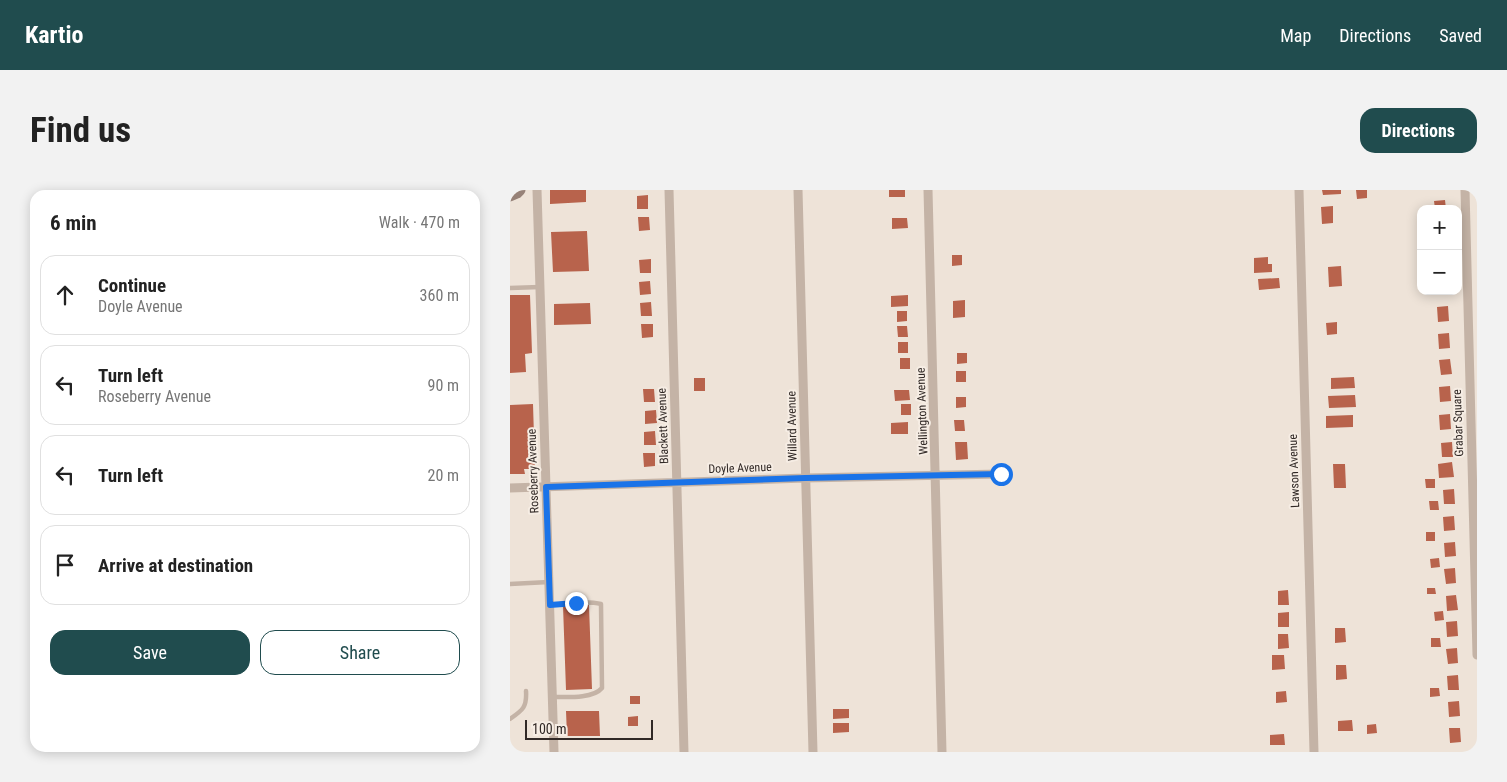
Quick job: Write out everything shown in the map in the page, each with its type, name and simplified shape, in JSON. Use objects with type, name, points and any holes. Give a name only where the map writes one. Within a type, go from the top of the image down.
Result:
[{"type":"street","points":[[510,196],[520,190]]},
{"type":"street","name":"Roseberry Avenue","points":[[537,190],[554,752]]},
{"type":"street","name":"Blackett Avenue","points":[[669,190],[684,752]]},
{"type":"street","name":"Willard Avenue","points":[[798,190],[813,752]]},
{"type":"street","name":"Wellington Avenue","points":[[928,190],[942,752]]},
{"type":"street","name":"Lawson Avenue","points":[[1299,190],[1314,752]]},
{"type":"street","name":"Grabar Square","points":[[1464,190],[1474,420],[1477,655]]},
{"type":"street","name":"Doyle Avenue","points":[[510,488],[805,478],[1001,474]]},
{"type":"lane","points":[[510,288],[540,287]]},
{"type":"lane","points":[[510,584],[549,582]]},
{"type":"lane","points":[[550,605],[595,602],[601,604],[602,688],[598,693],[576,697],[552,698]]},
{"type":"lane","points":[[510,719],[520,712],[527,703],[526,691]]},
{"type":"building","points":[[550,190],[586,190],[586,202],[550,204]]},
{"type":"building","points":[[889,190],[905,190],[905,197],[889,197]]},
{"type":"building","points":[[1322,190],[1341,190],[1341,194],[1323,195]]},
{"type":"building","points":[[1356,190],[1367,190],[1367,198],[1357,199]]},
{"type":"building","points":[[648,195],[648,209],[637,209],[637,196]]},
{"type":"building","points":[[1445,200],[1446,205],[1434,205],[1434,201]]},
{"type":"building","points":[[1333,206],[1333,223],[1322,224],[1321,207]]},
{"type":"building","points":[[638,217],[649,217],[650,230],[639,231]]},
{"type":"building","points":[[892,218],[907,218],[908,228],[892,229]]},
{"type":"building","points":[[587,231],[589,271],[553,272],[551,232]]},
{"type":"building","points":[[952,255],[962,255],[962,265],[952,266]]},
{"type":"building","points":[[1268,257],[1268,264],[1272,264],[1272,272],[1254,273],[1254,258]]},
{"type":"building","points":[[651,259],[651,273],[640,273],[639,260]]},
{"type":"building","points":[[1341,266],[1342,286],[1329,287],[1328,267]]},
{"type":"building","points":[[1279,278],[1280,288],[1259,290],[1258,279]]},
{"type":"building","points":[[650,281],[651,294],[640,295],[639,282]]},
{"type":"building","points":[[510,295],[530,295],[532,353],[525,354],[526,372],[510,373]]},
{"type":"building","points":[[908,295],[908,306],[891,307],[891,296]]},
{"type":"building","points":[[965,300],[965,317],[953,318],[953,301]]},
{"type":"building","points":[[651,302],[652,316],[641,316],[640,303]]},
{"type":"building","points":[[590,303],[591,324],[554,325],[554,304]]},
{"type":"building","points":[[1448,306],[1449,321],[1438,322],[1437,307]]},
{"type":"building","points":[[897,311],[907,311],[907,321],[897,322]]},
{"type":"building","points":[[1337,322],[1337,334],[1327,335],[1326,323]]},
{"type":"building","points":[[641,324],[653,324],[653,337],[642,338]]},
{"type":"building","points":[[897,326],[907,326],[908,337],[898,337]]},
{"type":"building","points":[[1449,333],[1450,348],[1439,349],[1438,334]]},
{"type":"building","points":[[898,342],[908,342],[908,353],[898,353]]},
{"type":"building","points":[[957,353],[967,353],[967,363],[957,364]]},
{"type":"building","points":[[900,358],[910,358],[910,369],[900,369]]},
{"type":"building","points":[[1450,359],[1452,374],[1441,375],[1439,360]]},
{"type":"building","points":[[956,371],[966,371],[966,382],[956,382]]},
{"type":"building","points":[[1354,377],[1355,388],[1331,389],[1331,378]]},
{"type":"building","points":[[694,378],[705,378],[705,391],[694,391]]},
{"type":"building","points":[[1450,386],[1451,401],[1440,402],[1439,387]]},
{"type":"building","points":[[643,389],[654,389],[655,402],[644,402]]},
{"type":"building","points":[[894,390],[909,390],[910,400],[895,401]]},
{"type":"building","points":[[1355,395],[1356,407],[1329,408],[1328,396]]},
{"type":"building","points":[[956,397],[966,397],[966,407],[956,408]]},
{"type":"building","points":[[533,404],[535,469],[524,469],[525,474],[510,474],[510,405]]},
{"type":"building","points":[[901,404],[911,404],[911,415],[901,415]]},
{"type":"building","points":[[656,410],[657,423],[645,424],[645,411]]},
{"type":"building","points":[[1450,414],[1451,429],[1440,430],[1439,415]]},
{"type":"building","points":[[1353,415],[1353,427],[1326,428],[1326,416]]},
{"type":"building","points":[[954,420],[964,420],[965,431],[955,431]]},
{"type":"building","points":[[908,422],[908,434],[891,434],[891,423]]},
{"type":"building","points":[[655,431],[656,445],[644,445],[644,432]]},
{"type":"building","points":[[955,442],[967,442],[968,459],[956,460]]},
{"type":"building","points":[[1452,442],[1453,457],[1442,457],[1441,443]]},
{"type":"building","points":[[643,453],[655,453],[655,466],[644,467]]},
{"type":"building","points":[[1452,462],[1454,477],[1439,478],[1438,464]]},
{"type":"building","points":[[1333,464],[1345,464],[1346,488],[1334,488]]},
{"type":"building","points":[[1425,479],[1435,479],[1435,488],[1426,488]]},
{"type":"building","points":[[1454,489],[1455,504],[1444,504],[1443,490]]},
{"type":"building","points":[[1429,501],[1438,501],[1439,510],[1430,510]]},
{"type":"building","points":[[1454,516],[1455,530],[1444,531],[1443,517]]},
{"type":"building","points":[[1426,532],[1435,532],[1435,541],[1426,541]]},
{"type":"building","points":[[1455,542],[1456,556],[1445,557],[1444,543]]},
{"type":"building","points":[[1439,558],[1440,567],[1431,568],[1430,559]]},
{"type":"building","points":[[1455,568],[1456,583],[1446,584],[1444,569]]},
{"type":"building","points":[[1427,588],[1435,588],[1436,594],[1427,594]]},
{"type":"building","points":[[1288,590],[1289,605],[1278,605],[1278,591]]},
{"type":"building","points":[[1456,595],[1458,610],[1447,611],[1446,596]]},
{"type":"building","points":[[589,605],[592,689],[566,690],[563,606]]},
{"type":"building","points":[[1443,611],[1444,620],[1435,621],[1434,612]]},
{"type":"building","points":[[1289,612],[1289,627],[1278,627],[1278,613]]},
{"type":"building","points":[[1457,621],[1458,636],[1447,637],[1446,622]]},
{"type":"building","points":[[1335,628],[1345,628],[1346,642],[1335,643]]},
{"type":"building","points":[[1278,634],[1288,634],[1289,648],[1278,649]]},
{"type":"building","points":[[1431,638],[1440,638],[1441,647],[1431,647]]},
{"type":"building","points":[[1457,648],[1458,663],[1448,664],[1446,649]]},
{"type":"building","points":[[1272,655],[1284,655],[1285,669],[1272,670]]},
{"type":"building","points":[[1336,665],[1346,665],[1347,679],[1336,680]]},
{"type":"building","points":[[1458,675],[1459,690],[1448,690],[1447,676]]},
{"type":"building","points":[[1430,688],[1439,688],[1440,696],[1430,697]]},
{"type":"building","points":[[1286,691],[1287,702],[1276,703],[1276,692]]},
{"type":"building","points":[[630,696],[640,696],[640,704],[630,704]]},
{"type":"building","points":[[1459,701],[1460,716],[1449,717],[1448,702]]},
{"type":"building","points":[[833,709],[849,709],[849,718],[833,719]]},
{"type":"building","points":[[566,711],[599,711],[600,736],[567,736]]},
{"type":"building","points":[[638,716],[638,726],[628,726],[628,717]]},
{"type":"building","points":[[1352,720],[1353,731],[1338,731],[1338,721]]},
{"type":"building","points":[[833,723],[849,723],[849,732],[833,733]]},
{"type":"building","points":[[1376,724],[1377,733],[1367,734],[1367,725]]},
{"type":"building","points":[[1449,728],[1460,728],[1461,742],[1450,743]]},
{"type":"building","points":[[1284,734],[1285,745],[1270,745],[1270,735]]},
{"type":"route","points":[[576,603],[550,605],[546,487],[805,478],[1001,474]]}]
